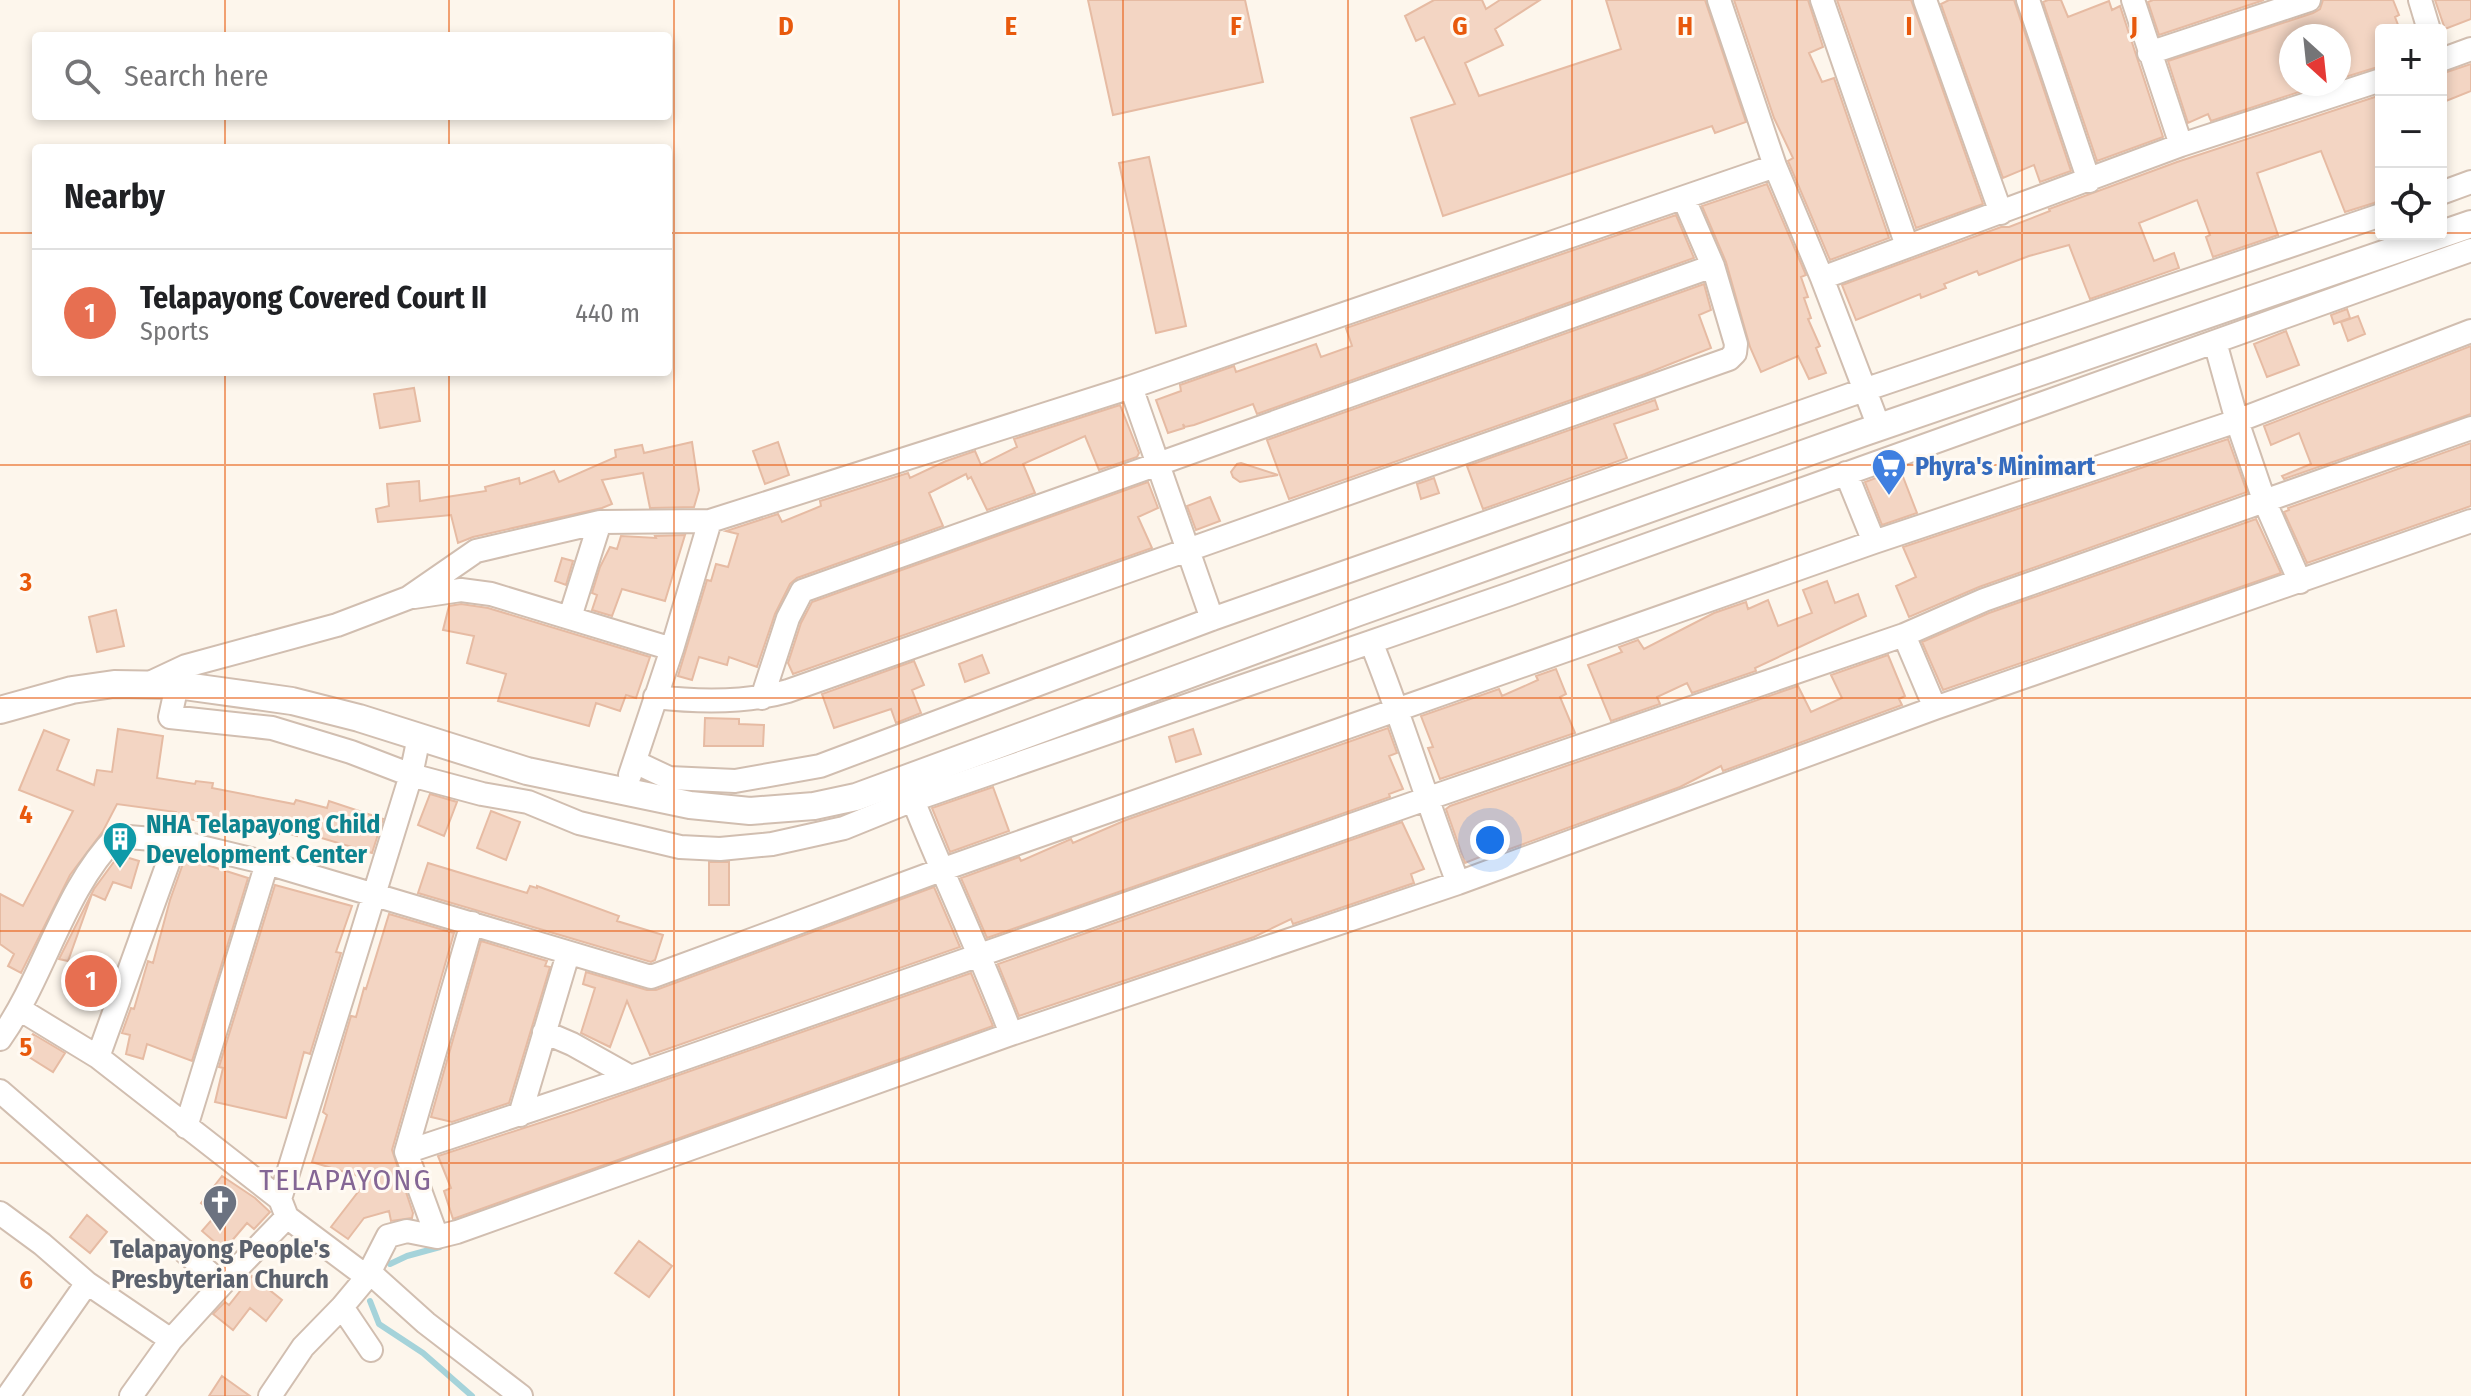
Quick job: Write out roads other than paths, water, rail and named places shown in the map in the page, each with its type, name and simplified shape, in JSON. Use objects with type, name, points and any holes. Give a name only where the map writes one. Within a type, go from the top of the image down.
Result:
[{"type":"street","points":[[1719,0],[1775,166],[1879,427]]},
{"type":"street","points":[[1822,0],[1907,246]]},
{"type":"street","points":[[1925,0],[2001,213]]},
{"type":"street","points":[[2028,0],[2089,181]]},
{"type":"street","points":[[2133,0],[2181,145]]},
{"type":"street","points":[[2149,53],[2309,0]]},
{"type":"street","points":[[2420,0],[2427,24]]},
{"type":"street","points":[[2447,58],[2471,49]]},
{"type":"street","points":[[1822,278],[2181,145],[2375,82]]},
{"type":"street","points":[[408,598],[476,551],[600,522],[710,521],[1131,387],[1775,166]]},
{"type":"street","points":[[2447,191],[2471,182]]},
{"type":"street","points":[[655,697],[684,700],[762,698],[1729,359],[1735,353],[1736,344],[1713,266],[1684,199]]},
{"type":"street","points":[[635,762],[669,778],[735,781],[820,766],[1212,619],[1864,390],[2375,217]]},
{"type":"street","points":[[0,710],[72,690],[114,684],[177,685],[292,701],[527,771],[624,793],[690,805],[750,811],[814,806],[856,797],[1356,613],[1879,427],[2471,224]]},
{"type":"street","points":[[177,685],[170,717],[272,728],[351,752],[411,775],[482,794],[528,802],[579,823],[680,847],[720,849],[772,844],[844,828],[913,800],[1371,642],[2471,250]]},
{"type":"street","points":[[762,698],[788,618],[802,591],[1713,266]]},
{"type":"street","points":[[0,1039],[21,1010],[78,889],[100,853],[117,836],[176,841],[267,863],[651,977],[941,870],[1874,542],[2237,421],[2471,331]]},
{"type":"street","points":[[2215,342],[2264,500],[2300,582]]},
{"type":"street","points":[[1131,387],[1212,619]]},
{"type":"street","points":[[406,1152],[631,1077],[1904,635],[1984,600],[2471,428]]},
{"type":"street","points":[[1846,473],[1874,542]]},
{"type":"street","points":[[624,793],[710,521]]},
{"type":"street","points":[[270,1396],[303,1347],[367,1277],[388,1236],[407,1231],[437,1237],[457,1232],[1011,1034],[1458,883],[1935,708],[2471,521]]},
{"type":"street","points":[[570,617],[600,522]]},
{"type":"street","points":[[146,685],[186,666],[337,625],[408,598],[461,590],[491,594],[672,649]]},
{"type":"street","points":[[1904,635],[1935,708]]},
{"type":"street","points":[[1371,642],[1458,883]]},
{"type":"street","points":[[131,1396],[171,1340],[284,1208],[373,894],[411,775],[419,737]]},
{"type":"street","points":[[913,800],[981,956],[1011,1034]]},
{"type":"street","points":[[98,1057],[176,841]]},
{"type":"street","points":[[186,1127],[267,863]]},
{"type":"street","points":[[437,1237],[406,1152],[472,923]]},
{"type":"street","points":[[520,1115],[568,954]]},
{"type":"street","points":[[21,1010],[98,1057],[367,1277],[376,1278],[426,1323],[521,1396]]},
{"type":"street","points":[[544,1032],[631,1077]]},
{"type":"street","points":[[0,1091],[222,1284]]},
{"type":"street","points":[[2,1218],[42,1244],[87,1283],[171,1340]]},
{"type":"street","points":[[8,1396],[87,1283]]},
{"type":"street","points":[[342,1307],[371,1350]]},
{"type":"waterway","points":[[390,1264],[440,1247]]},
{"type":"waterway","points":[[370,1301],[379,1324],[423,1353],[472,1396]]},
{"type":"place","name":"Phyra's Minimart","points":[[1889,497]]},
{"type":"place","name":"NHA Telapayong Child Development Center","points":[[120,870]]},
{"type":"place","name":"Telapayong Covered Court II","points":[[91,981]]},
{"type":"place","name":"Telapayong People's Presbyterian Church","points":[[220,1233]]},
{"type":"district","name":"TELAPAYONG","points":[[346,1180]]}]
